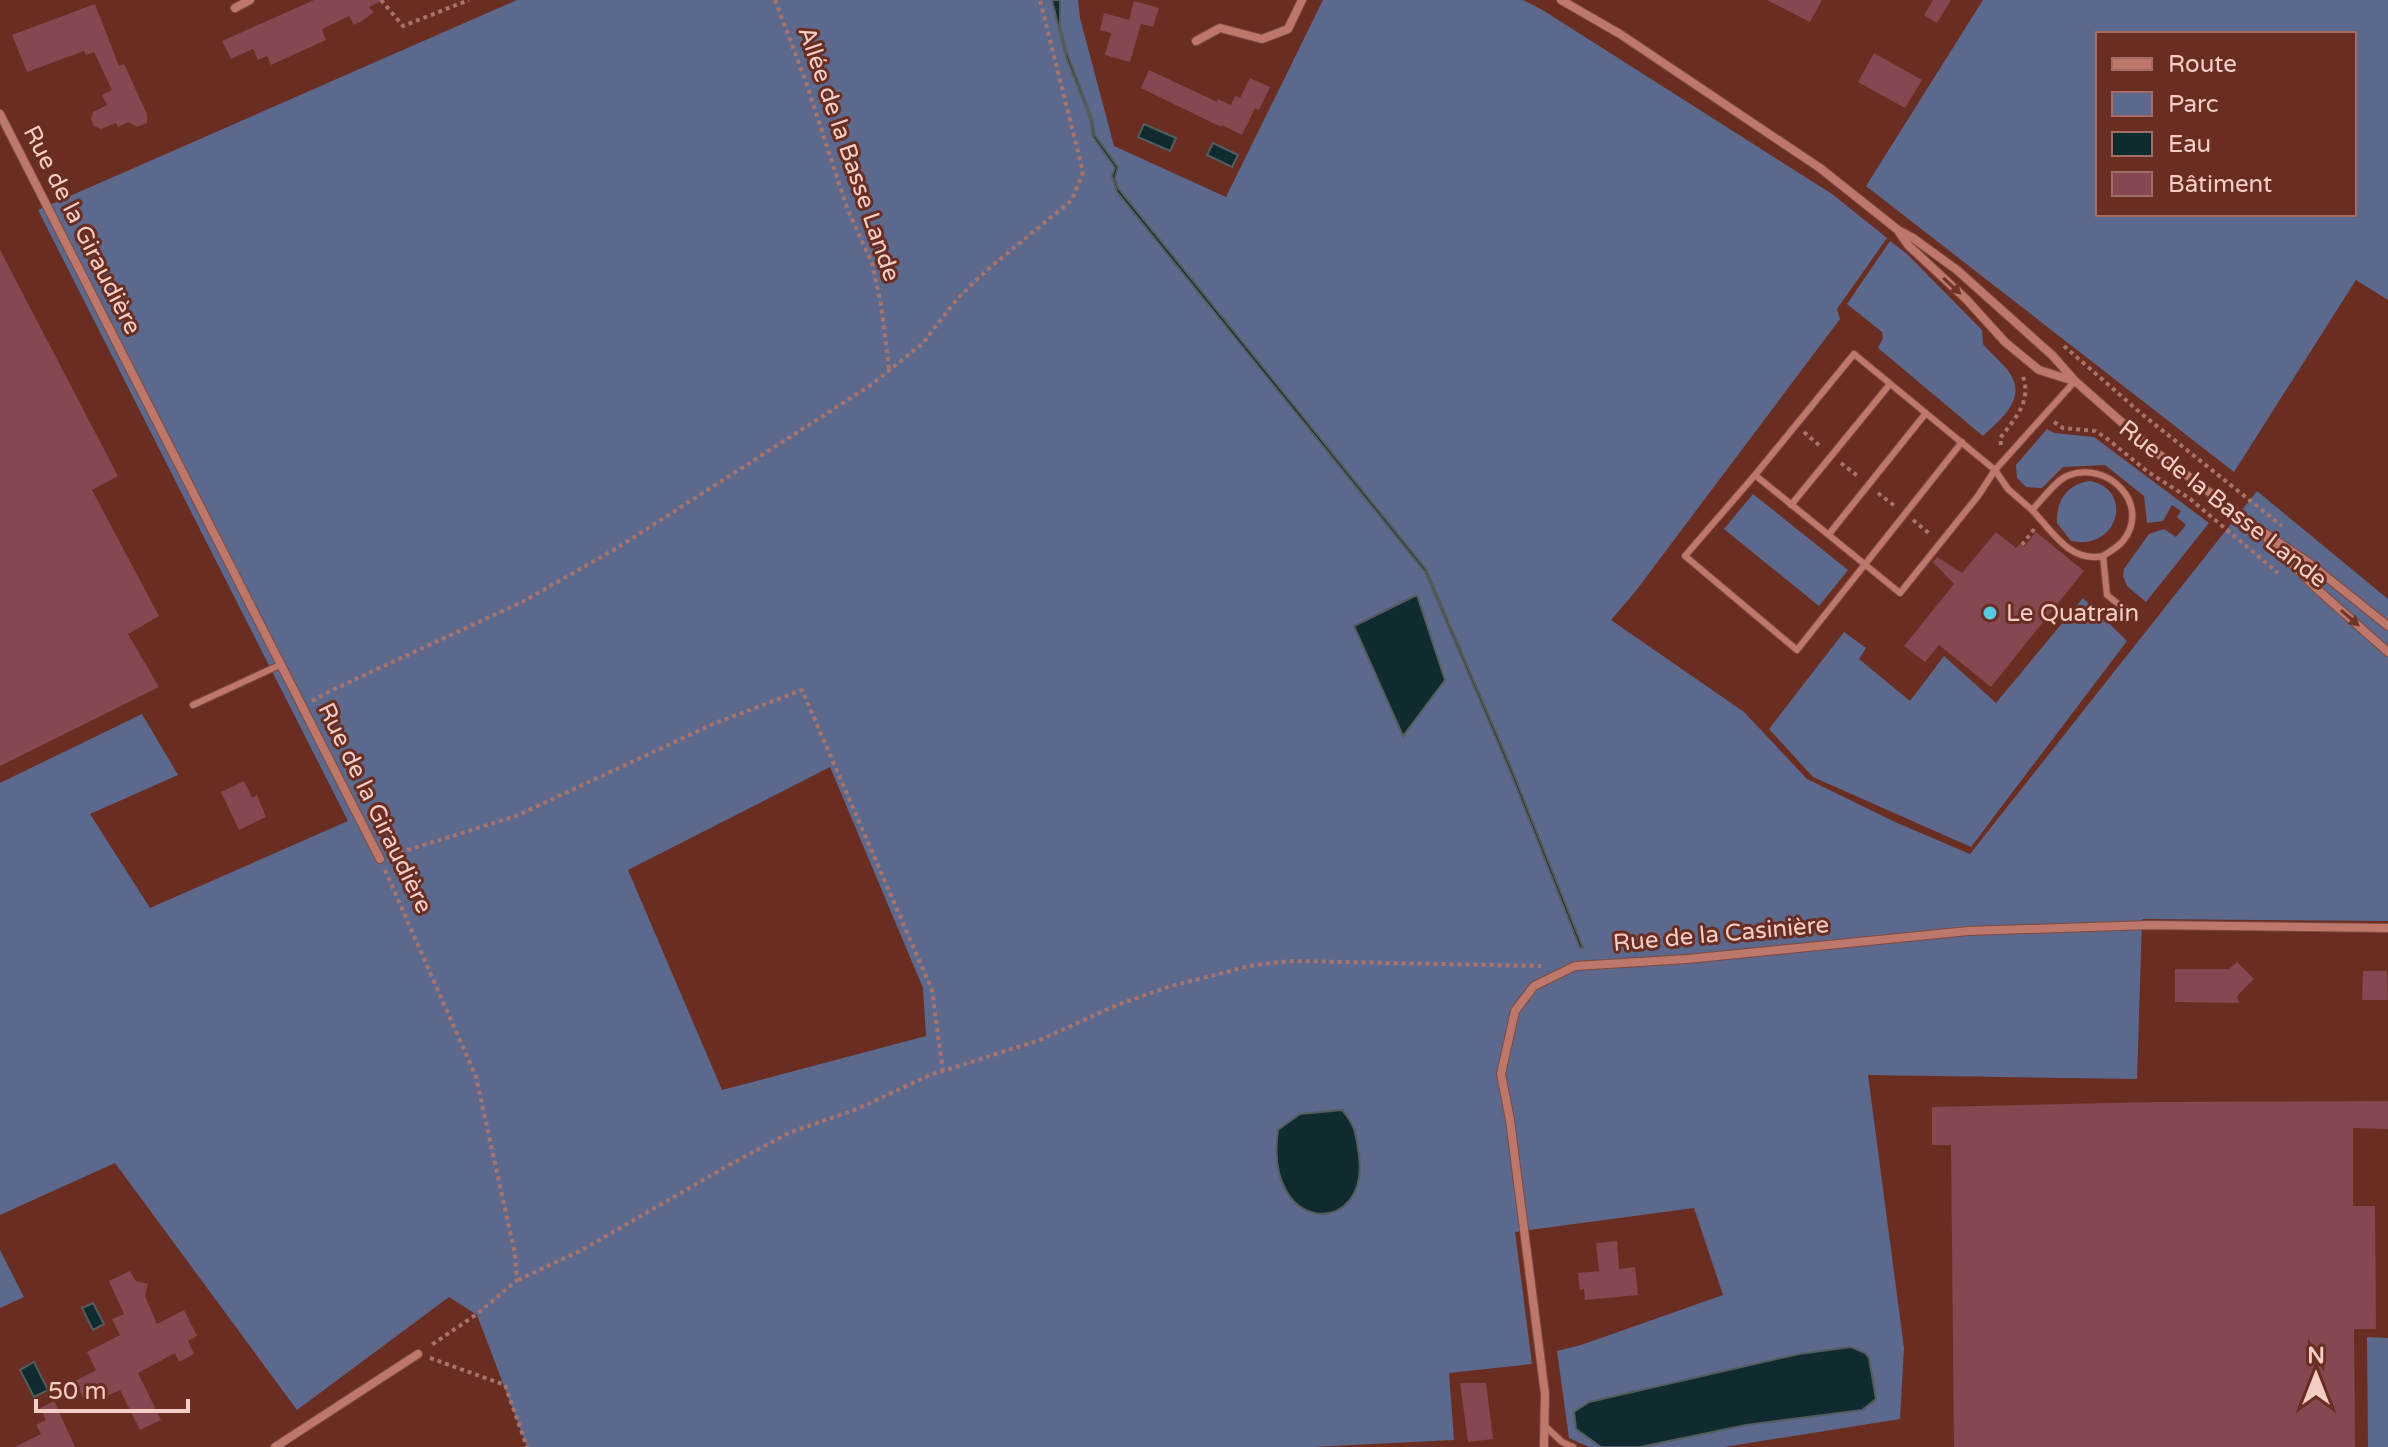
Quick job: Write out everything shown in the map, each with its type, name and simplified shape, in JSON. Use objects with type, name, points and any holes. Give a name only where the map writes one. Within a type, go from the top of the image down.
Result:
[{"type":"street","points":[[235,8],[250,0]]},
{"type":"street","points":[[1196,41],[1220,28],[1262,39],[1288,29],[1302,0]]},
{"type":"street","name":"Rue de la Basse Lande","points":[[1561,0],[1620,34],[1820,168],[1898,230],[1957,270],[2152,449],[2308,562],[2388,626]]},
{"type":"street","name":"Rue de la Giraudière","points":[[0,114],[380,859]]},
{"type":"street","name":"Rue de la Basse Lande","points":[[1898,230],[1908,245],[1966,299],[2005,342],[2039,370],[2075,381]]},
{"type":"street","name":"Rue de la Basse Lande","points":[[2253,525],[2317,589],[2388,652]]},
{"type":"street","name":"Rue de la Casinière","points":[[1544,1447],[1545,1394],[1501,1074],[1515,1011],[1534,986],[1575,966],[1687,959],[1968,931],[2149,925],[2388,928]]},
{"type":"street","points":[[275,1447],[418,1354]]},
{"type":"lane","points":[[1962,442],[1797,650],[1685,556],[1854,354],[1962,442],[1995,470],[2008,489],[2071,552],[2088,559],[2103,556],[2124,541],[2133,515],[2125,490],[2106,475],[2084,472],[2065,477],[2032,510]]},
{"type":"lane","points":[[1755,475],[1900,593],[1978,496],[1995,470],[2075,381]]},
{"type":"lane","points":[[1791,505],[1890,384]]},
{"type":"lane","points":[[1829,534],[1926,413]]},
{"type":"lane","points":[[2103,556],[2107,595],[2132,615]]},
{"type":"lane","points":[[193,705],[282,664]]},
{"type":"lane","points":[[1545,1426],[1562,1442],[1573,1447]]},
{"type":"path","points":[[381,0],[403,26],[469,0]]},
{"type":"path","name":"Allée de la Basse Lande","points":[[775,0],[806,82],[847,208],[872,263],[889,369]]},
{"type":"path","points":[[303,707],[332,690],[522,602],[617,548],[871,385],[923,343],[957,299],[987,270],[1072,200],[1083,172],[1040,0]]},
{"type":"path","name":"Rue de la Basse Lande","points":[[2025,399],[2033,400],[2063,428],[2095,431],[2105,437],[2148,472],[2189,498],[2280,574]]},
{"type":"path","points":[[2022,545],[2042,520]]},
{"type":"path","points":[[380,859],[516,816],[713,724],[802,690],[932,990],[943,1071]]},
{"type":"path","name":"Rue de la Giraudière","points":[[380,859],[476,1077],[506,1209],[517,1280]]},
{"type":"path","points":[[418,1354],[477,1314],[517,1280],[582,1250],[791,1132],[857,1109],[943,1071],[1040,1040],[1117,1005],[1171,986],[1254,965],[1291,961],[1545,966]]},
{"type":"path","points":[[429,1358],[505,1385],[527,1447]]},
{"type":"green space","points":[[517,0],[1078,0],[1114,146],[1226,197],[1323,0],[1523,0],[1832,194],[1887,238],[1837,309],[1840,319],[1611,620],[1744,712],[1807,779],[1970,854],[2257,491],[2388,599],[2388,921],[2142,919],[2137,1079],[1868,1075],[1904,1348],[1900,1419],[1724,1447],[1640,1447],[1872,1404],[1876,1398],[1869,1358],[1576,1429],[1601,1447],[1589,1447],[1569,1438],[1557,1351],[1723,1295],[1694,1208],[1515,1232],[1532,1364],[1449,1373],[1454,1440],[1312,1447],[527,1447],[477,1315],[449,1297],[297,1410],[115,1163],[0,1215],[0,783],[142,714],[178,775],[90,814],[150,908],[348,821],[38,210]],"holes":[[[830,767],[923,988],[926,1036],[722,1090],[628,870]]]},
{"type":"green space","points":[[1983,0],[2388,0],[2388,300],[2356,280],[2234,472],[1866,186]]},
{"type":"green space","points":[[1890,241],[1907,254],[1982,330],[1983,344],[2006,368],[2014,382],[2014,399],[2010,407],[1983,436],[1878,348],[1883,338],[1882,332],[1847,304]]},
{"type":"green space","points":[[2047,429],[2054,433],[2094,437],[2209,523],[2146,602],[2127,586],[2124,569],[2149,534],[2164,529],[2176,537],[2186,525],[2177,517],[2181,511],[2172,505],[2163,521],[2147,523],[2144,496],[2105,465],[2063,467],[2042,488],[2026,487],[2017,478],[2016,465]]},
{"type":"green space","points":[[2090,481],[2104,487],[2113,496],[2115,518],[2110,529],[2100,537],[2087,542],[2071,541],[2057,523],[2058,508],[2069,490]]},
{"type":"green space","points":[[1753,494],[1848,570],[1819,606],[1724,529]]},
{"type":"green space","points":[[2083,598],[2127,641],[1971,847],[1813,777],[1769,729],[1844,632],[1866,648],[1859,659],[1910,701],[1944,656],[1996,703]]},
{"type":"green space","points":[[0,1250],[24,1297],[0,1308]]},
{"type":"green space","points":[[2367,1337],[2388,1338],[2388,1447],[2368,1447]]},
{"type":"water","points":[[1052,0],[1060,0],[1060,26],[1066,50],[1092,118],[1095,135],[1118,167],[1115,178],[1118,188],[1426,569],[1511,767],[1583,948],[1580,948],[1509,769],[1425,572],[1117,192],[1112,176],[1115,168],[1093,137],[1090,118],[1066,57]]},
{"type":"water","points":[[1144,124],[1176,138],[1170,151],[1138,137]]},
{"type":"water","points":[[1213,143],[1238,155],[1232,167],[1207,155]]},
{"type":"water","points":[[1417,595],[1445,680],[1403,736],[1354,626]]},
{"type":"water","points":[[1342,1110],[1356,1136],[1358,1182],[1349,1201],[1334,1212],[1317,1213],[1300,1206],[1286,1190],[1278,1165],[1278,1130],[1300,1114]]},
{"type":"water","points":[[93,1303],[104,1324],[93,1330],[82,1308]]},
{"type":"water","points":[[1851,1347],[1869,1358],[1876,1399],[1862,1410],[1746,1425],[1640,1447],[1601,1447],[1576,1429],[1574,1412],[1589,1402],[1799,1354]]},
{"type":"water","points":[[34,1362],[48,1390],[34,1397],[20,1370]]},
{"type":"building","points":[[314,0],[383,0],[369,7],[374,12],[362,21],[354,25],[349,16],[322,29],[326,40],[271,65],[267,56],[258,60],[253,49],[231,59],[222,41]]},
{"type":"building","points":[[1767,0],[1822,0],[1810,22]]},
{"type":"building","points":[[1933,0],[1951,0],[1937,23],[1924,15]]},
{"type":"building","points":[[1134,1],[1159,8],[1153,27],[1138,23],[1141,24],[1130,62],[1105,55],[1111,33],[1100,30],[1104,13],[1129,20]]},
{"type":"building","points":[[95,4],[119,66],[124,64],[147,114],[147,123],[137,127],[128,122],[101,129],[94,126],[91,119],[93,112],[107,105],[102,95],[112,90],[94,52],[86,55],[84,51],[27,72],[12,35]]},
{"type":"building","points":[[1874,53],[1922,80],[1905,108],[1858,82]]},
{"type":"building","points":[[1149,70],[1217,102],[1218,99],[1231,105],[1235,96],[1240,98],[1250,78],[1270,87],[1242,135],[1141,88]]},
{"type":"building","points":[[0,250],[118,476],[92,490],[159,616],[128,634],[159,687],[0,766]]},
{"type":"building","name":"Le Quatrain","points":[[1996,532],[2016,548],[2020,544],[2024,547],[2036,532],[2084,571],[1991,687],[1939,645],[1925,662],[1904,646],[1954,584],[1933,562],[1937,557],[1962,573]]},
{"type":"building","points":[[244,781],[252,798],[257,795],[266,817],[239,830],[221,792]]},
{"type":"building","points":[[2237,962],[2254,979],[2237,996],[2239,1003],[2175,1002],[2175,969],[2229,969]]},
{"type":"building","points":[[2363,971],[2387,971],[2388,1000],[2362,1000]]},
{"type":"building","points":[[2388,1101],[2388,1129],[2353,1128],[2353,1206],[2375,1206],[2376,1329],[2354,1329],[2355,1447],[1954,1447],[1951,1145],[1932,1145],[1932,1107]]},
{"type":"building","points":[[1617,1241],[1619,1269],[1635,1267],[1638,1295],[1585,1300],[1578,1273],[1599,1271],[1596,1243]]},
{"type":"building","points":[[130,1271],[136,1281],[148,1284],[145,1296],[157,1324],[184,1310],[197,1336],[188,1341],[194,1354],[179,1362],[175,1353],[138,1373],[161,1420],[140,1430],[120,1390],[97,1401],[94,1395],[84,1400],[75,1381],[96,1370],[87,1352],[120,1335],[112,1319],[124,1314],[109,1281]]},
{"type":"building","points":[[1460,1383],[1486,1383],[1493,1439],[1468,1442]]},
{"type":"building","points":[[54,1401],[75,1447],[15,1447],[41,1434],[36,1425],[46,1420],[40,1408]]},
{"type":"place","name":"Le Quatrain","points":[[1990,613]]}]
